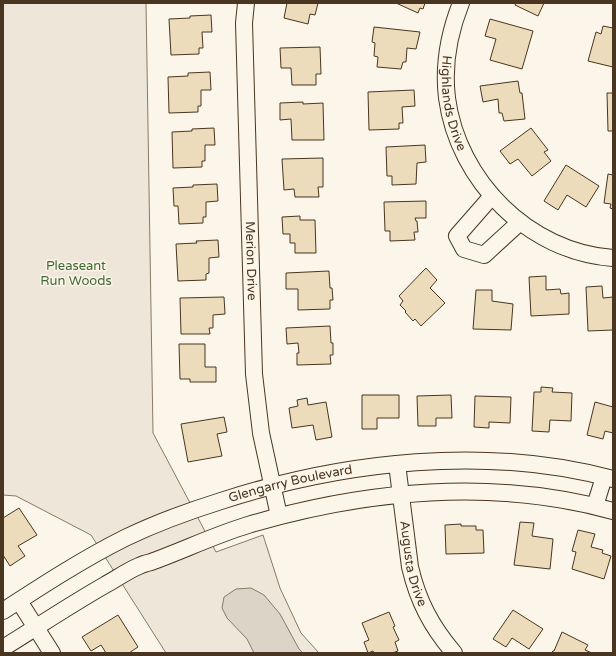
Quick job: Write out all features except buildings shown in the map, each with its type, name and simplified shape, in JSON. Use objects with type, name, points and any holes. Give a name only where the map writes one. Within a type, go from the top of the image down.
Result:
[{"type":"street","name":"Merion Drive","points":[[246,3],[244,23],[254,374],[261,433],[279,516]]},
{"type":"street","name":"Highlands Drive","points":[[461,3],[449,43],[446,65],[447,98],[451,120],[462,151],[478,178],[492,196],[520,222],[534,232],[574,250],[591,255],[613,258]]},
{"type":"street","points":[[492,196],[456,236],[464,249],[484,255],[520,222]]},
{"type":"street","name":"Glengarry Boulevard","points":[[3,611],[80,563],[126,538],[204,507],[272,486],[338,472],[397,464],[449,461],[501,462],[553,467],[608,478],[594,506]]},
{"type":"street","name":"Augusta Drive","points":[[397,464],[410,567],[416,588],[429,618],[440,637],[454,653]]},
{"type":"street","points":[[3,648],[90,594],[139,566],[215,536],[279,516],[342,502],[401,494],[451,492],[500,493],[548,497],[594,506],[613,512]]},
{"type":"street","points":[[18,601],[52,653]]},
{"type":"green space","name":"Pleaseant Run Woods","points":[[3,3],[146,3],[153,433],[216,552],[263,535],[280,588],[301,633],[319,653],[166,653],[91,535],[16,496],[3,495]]},
{"type":"shaded area","points":[[251,588],[264,595],[280,614],[299,649],[303,653],[254,653],[247,639],[227,618],[222,608],[224,597],[236,589]]}]
